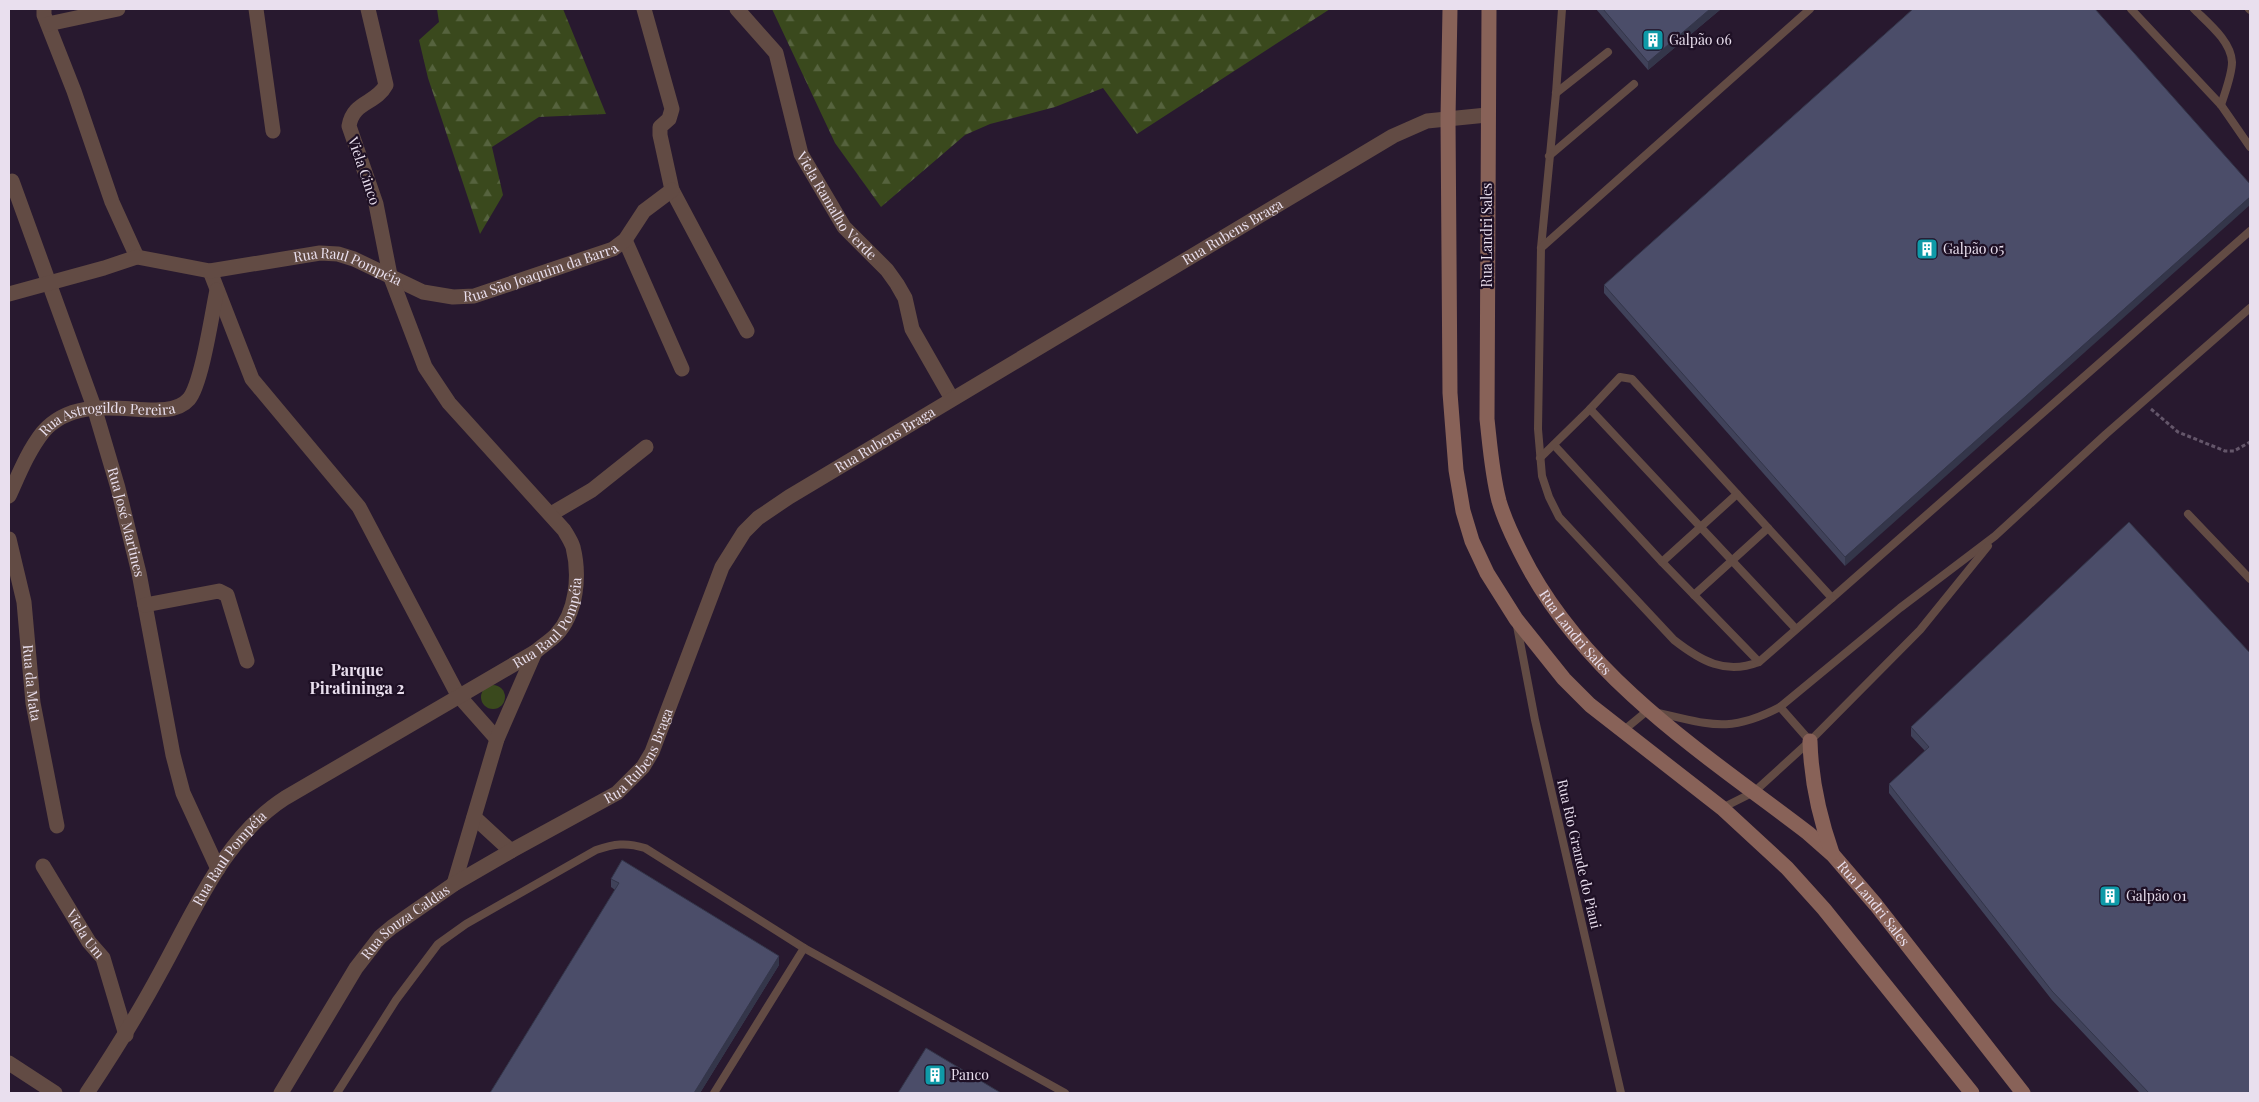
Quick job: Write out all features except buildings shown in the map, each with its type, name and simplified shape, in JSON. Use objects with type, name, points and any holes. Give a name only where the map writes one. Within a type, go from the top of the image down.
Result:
[{"type":"street","points":[[44,9],[44,15],[74,91],[112,202],[137,257]]},
{"type":"street","points":[[48,24],[118,9]]},
{"type":"street","points":[[256,9],[273,131]]},
{"type":"street","name":"Viela Cinco","points":[[368,9],[386,85],[379,94],[357,108],[350,119],[349,126],[376,204],[390,275]]},
{"type":"street","points":[[644,9],[672,109],[668,118],[660,127],[672,190],[746,331]]},
{"type":"street","name":"Viela Ramalho Verde","points":[[738,9],[776,53],[801,154],[805,162],[844,227],[887,270],[897,284],[905,298],[912,329],[952,399]]},
{"type":"street","points":[[1450,9],[1448,118],[1450,393],[1456,470],[1472,541],[1488,573],[1516,619],[1564,679],[1590,705],[1722,808],[1787,868],[1824,909],[1972,1093]]},
{"type":"street","name":"Rua Landri Sales","points":[[1489,9],[1487,419],[1491,458],[1499,501],[1514,542],[1543,594],[1591,655],[1647,711],[1833,855],[1876,905],[2023,1093]]},
{"type":"street","name":"Rua Rubens Braga","points":[[454,884],[618,793],[643,767],[652,752],[722,567],[744,532],[758,518],[789,497],[1393,136],[1427,121],[1487,115]]},
{"type":"street","name":"Rua José Martines","points":[[12,181],[94,407],[118,488],[139,572],[173,755],[181,784],[218,869]]},
{"type":"street","name":"Rua São Joaquim da Barra","points":[[390,275],[405,285],[423,292],[453,297],[474,296],[600,255],[613,249],[625,240],[644,211],[672,190]]},
{"type":"street","points":[[625,240],[682,369]]},
{"type":"street","name":"Rua Raul Pompéia","points":[[9,294],[137,257],[210,271],[320,253],[338,254],[354,258],[390,275],[425,367],[449,403],[564,530],[573,546],[576,586],[573,603],[567,619],[557,634],[535,652],[458,695],[271,807],[256,820],[218,869],[126,1035],[87,1093]]},
{"type":"street","points":[[210,271],[252,379],[359,507],[458,695],[497,739]]},
{"type":"street","name":"Rua Astrogildo Pereira","points":[[9,496],[30,450],[44,432],[56,421],[69,414],[94,407],[166,410],[178,407],[188,400],[198,380],[217,290]]},
{"type":"street","points":[[550,514],[592,490],[646,446]]},
{"type":"street","name":"Rua da Mata","points":[[9,539],[24,602],[33,704],[58,826]]},
{"type":"street","points":[[145,605],[219,591],[227,595],[247,661]]},
{"type":"street","name":"Rua Souza Caldas","points":[[281,1093],[356,968],[380,938],[392,927],[454,884],[497,739],[535,652]]},
{"type":"street","points":[[1810,741],[1815,795],[1833,855]]},
{"type":"street","points":[[474,817],[511,851]]},
{"type":"street","name":"Viela Um","points":[[43,866],[88,942],[103,958],[126,1035]]},
{"type":"street","points":[[9,1063],[54,1093]]},
{"type":"lane","points":[[1562,9],[1541,248],[1538,429],[1542,476],[1549,497],[1559,517],[1674,640],[1689,652],[1724,667],[1744,668],[1759,662],[2250,232]]},
{"type":"lane","points":[[1541,248],[1810,9]]},
{"type":"lane","points":[[2131,9],[2221,104],[2250,147]]},
{"type":"lane","points":[[2194,9],[2223,40],[2230,52],[2232,64],[2221,104]]},
{"type":"lane","points":[[1556,93],[1608,52]]},
{"type":"lane","points":[[1548,156],[1634,84]]},
{"type":"lane","points":[[1624,730],[1647,711],[1713,725],[1737,724],[1763,716],[1780,707],[1900,608],[1995,536],[2250,308]]},
{"type":"lane","points":[[1540,458],[1620,378],[1632,379],[1832,598]]},
{"type":"lane","points":[[1590,409],[1796,629]]},
{"type":"lane","points":[[1554,445],[1662,562],[1759,662]]},
{"type":"lane","points":[[1662,562],[1702,528],[1737,494]]},
{"type":"lane","points":[[2188,514],[2250,580]]},
{"type":"lane","points":[[1694,595],[1768,528]]},
{"type":"lane","points":[[1722,808],[1754,792],[1810,741],[1920,630],[1995,536]]},
{"type":"lane","name":"Rua Rio Grande do Piaui","points":[[1516,619],[1535,720],[1622,1093]]},
{"type":"lane","points":[[1780,707],[1810,741]]},
{"type":"lane","points":[[337,1093],[396,1000],[438,944],[466,924],[596,850],[616,843],[630,843],[645,848],[804,948],[1052,1090],[1065,1093]]},
{"type":"lane","points":[[714,1093],[804,948]]},
{"type":"path","points":[[2143,402],[2178,432],[2225,450],[2234,451],[2250,442]]},
{"type":"green space","points":[[437,9],[563,9],[606,114],[539,117],[492,147],[503,195],[480,234],[428,78],[419,40],[439,22]]},
{"type":"green space","points":[[772,9],[1330,9],[1137,134],[1103,88],[1055,107],[990,124],[965,135],[881,207],[835,143]]},
{"type":"green space","points":[[493,685],[498,686],[504,692],[504,702],[498,708],[493,709],[488,708],[482,702],[481,697],[482,692],[488,686]]},
{"type":"place","name":"Galpão 06","points":[[1653,40]]},
{"type":"place","name":"Galpão 05","points":[[1927,249]]},
{"type":"place","name":"Galpão 01","points":[[2110,896]]},
{"type":"place","name":"Panco","points":[[935,1075]]},
{"type":"district","name":"Parque Piratininga 2","points":[[357,679]]}]
